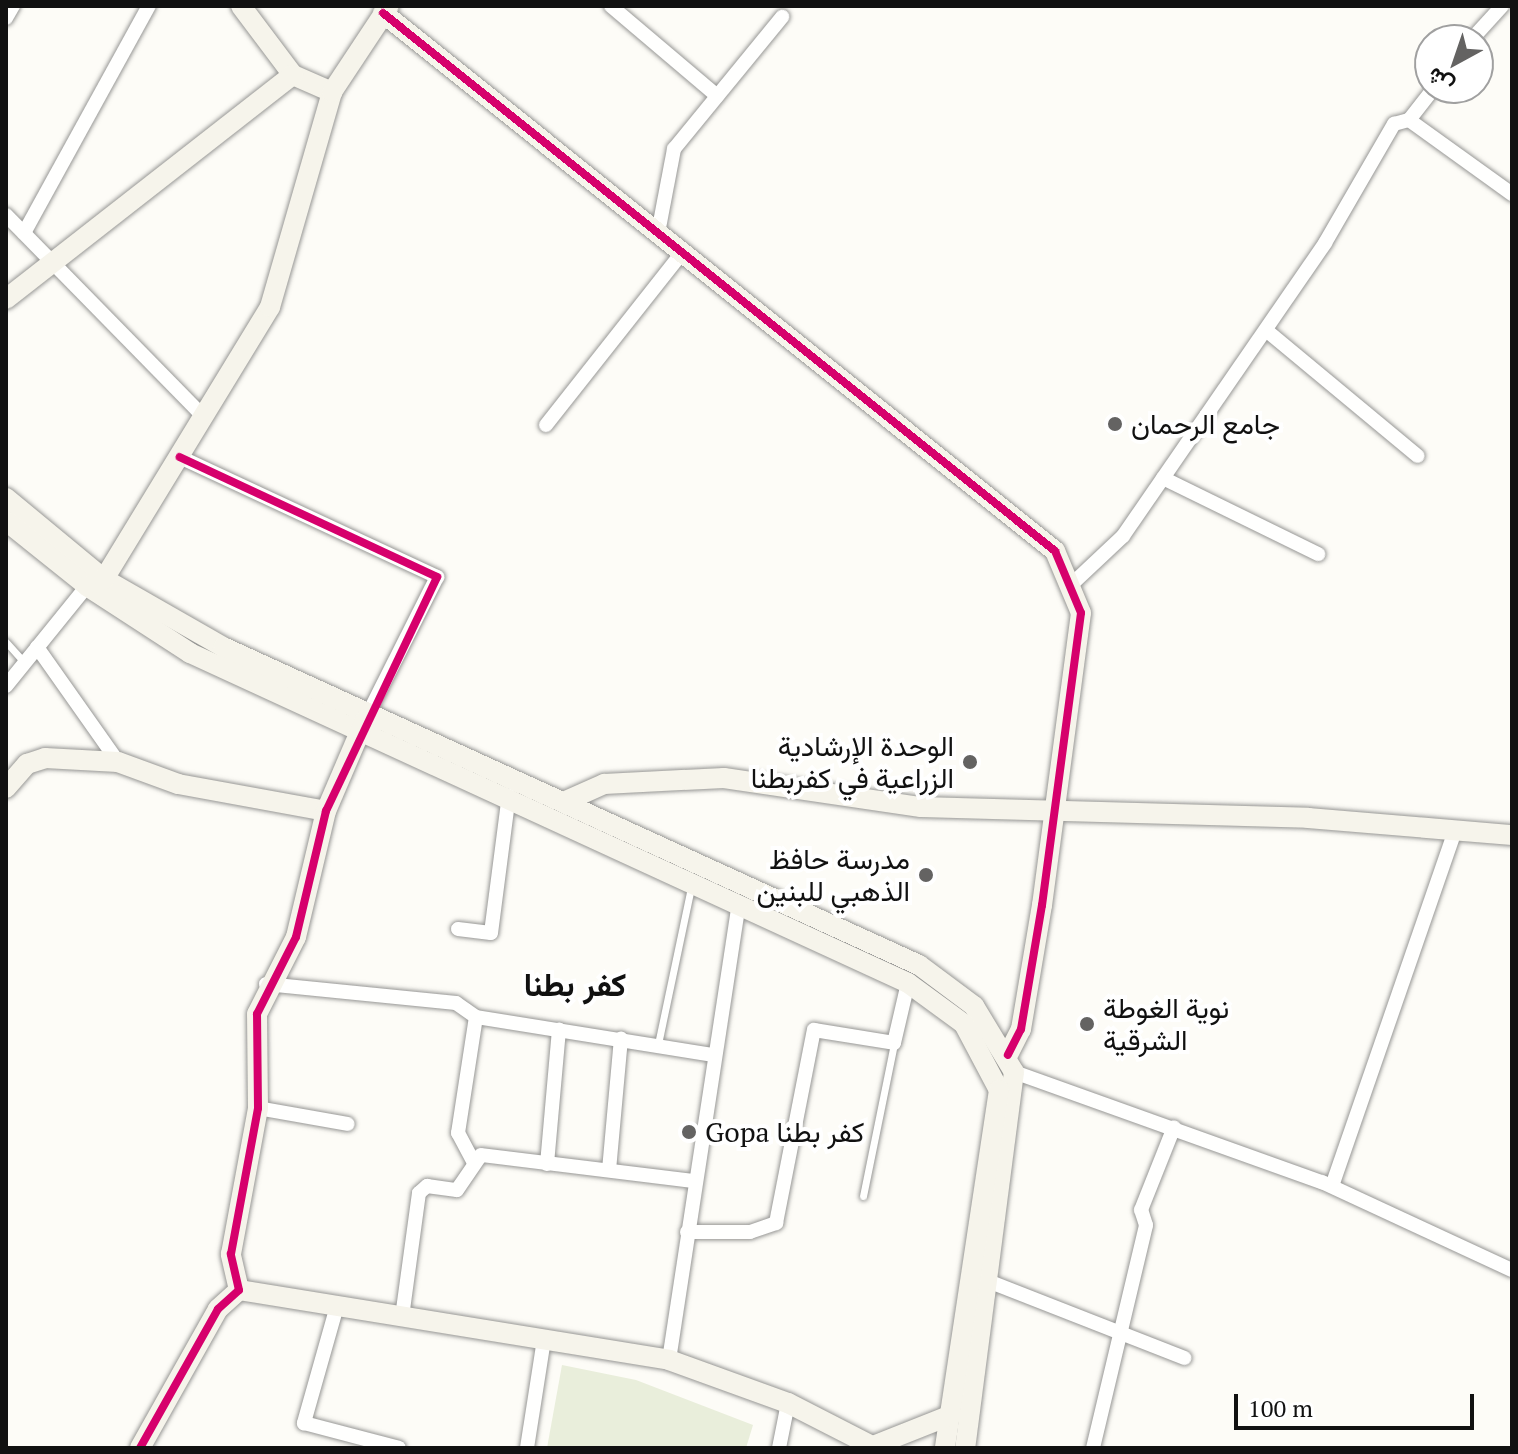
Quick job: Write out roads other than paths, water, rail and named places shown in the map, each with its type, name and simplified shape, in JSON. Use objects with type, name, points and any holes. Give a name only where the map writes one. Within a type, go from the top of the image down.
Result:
[{"type":"street","points":[[24,233],[149,6]]},
{"type":"street","points":[[241,6],[293,75],[332,92]]},
{"type":"street","points":[[611,6],[717,96]]},
{"type":"street","points":[[1486,24],[1502,6]]},
{"type":"street","points":[[6,686],[96,582],[180,457],[270,307],[332,92],[386,10],[682,253],[1055,551],[1074,582],[1081,613],[1021,1029],[1011,1064],[988,1281],[965,1448]]},
{"type":"street","points":[[658,233],[674,149],[782,17]]},
{"type":"street","points":[[6,299],[55,264],[293,75]]},
{"type":"street","points":[[1074,582],[1123,536],[1266,330],[1394,124],[1409,120],[1422,104]]},
{"type":"street","points":[[1409,120],[1512,194]]},
{"type":"street","points":[[6,215],[204,417]]},
{"type":"street","points":[[546,425],[682,253]]},
{"type":"street","points":[[1266,330],[1418,456]]},
{"type":"street","points":[[180,457],[437,577],[364,720],[326,811],[296,937],[266,984],[254,1052],[258,1108],[231,1254],[239,1290]]},
{"type":"street","points":[[1163,478],[1318,554]]},
{"type":"street","points":[[6,498],[96,582]]},
{"type":"street","points":[[6,521],[96,582],[509,795],[908,983],[964,1024],[999,1090],[945,1448]]},
{"type":"street","points":[[37,647],[118,762]]},
{"type":"street","points":[[364,720],[566,801],[919,965],[974,1006],[1011,1064],[1332,1186],[1512,1270]]},
{"type":"street","points":[[6,788],[27,764],[45,758],[118,762],[178,784],[326,811]]},
{"type":"street","points":[[566,801],[604,784],[724,778],[869,802],[1512,835]]},
{"type":"street","points":[[458,929],[491,933],[509,795]]},
{"type":"street","points":[[1332,1186],[1455,830]]},
{"type":"street","points":[[669,1360],[713,1055],[739,903]]},
{"type":"street","points":[[687,1232],[750,1232],[776,1223],[814,1030],[894,1043],[908,983]]},
{"type":"street","points":[[266,984],[456,1003],[476,1017],[713,1055]]},
{"type":"street","points":[[473,1161],[458,1133],[476,1017]]},
{"type":"street","points":[[547,1164],[559,1030]]},
{"type":"street","points":[[609,1170],[621,1039]]},
{"type":"street","points":[[258,1108],[348,1124]]},
{"type":"street","points":[[1093,1448],[1146,1225],[1141,1210],[1174,1127]]},
{"type":"street","points":[[402,1317],[419,1193],[427,1186],[457,1190],[473,1161],[481,1155],[694,1181]]},
{"type":"street","points":[[988,1281],[1184,1358]]},
{"type":"street","points":[[239,1290],[669,1360],[788,1403],[864,1446],[951,1415]]},
{"type":"street","points":[[140,1448],[218,1309],[239,1290]]},
{"type":"street","points":[[337,1306],[304,1423],[397,1448]]},
{"type":"street","points":[[527,1448],[544,1340]]},
{"type":"street","points":[[779,1448],[788,1403]]},
{"type":"lane","points":[[6,642],[25,663]]},
{"type":"lane","points":[[658,1044],[692,881]]},
{"type":"lane","points":[[863,1196],[894,1043]]},
{"type":"place","name":"جامع الرحمان","points":[[1115,424]]},
{"type":"place","name":"الوحدة الإرشادية الزراعية في كفربطنا","points":[[970,762]]},
{"type":"place","name":"مدرسة حافظ الذهبي للبنين","points":[[926,875]]},
{"type":"place","name":"نوية الغوطة الشرقية","points":[[1087,1024]]},
{"type":"place","name":"Gopa كفر بطنا","points":[[689,1132]]},
{"type":"district","name":"كفر بطنا","points":[[575,984]]}]
